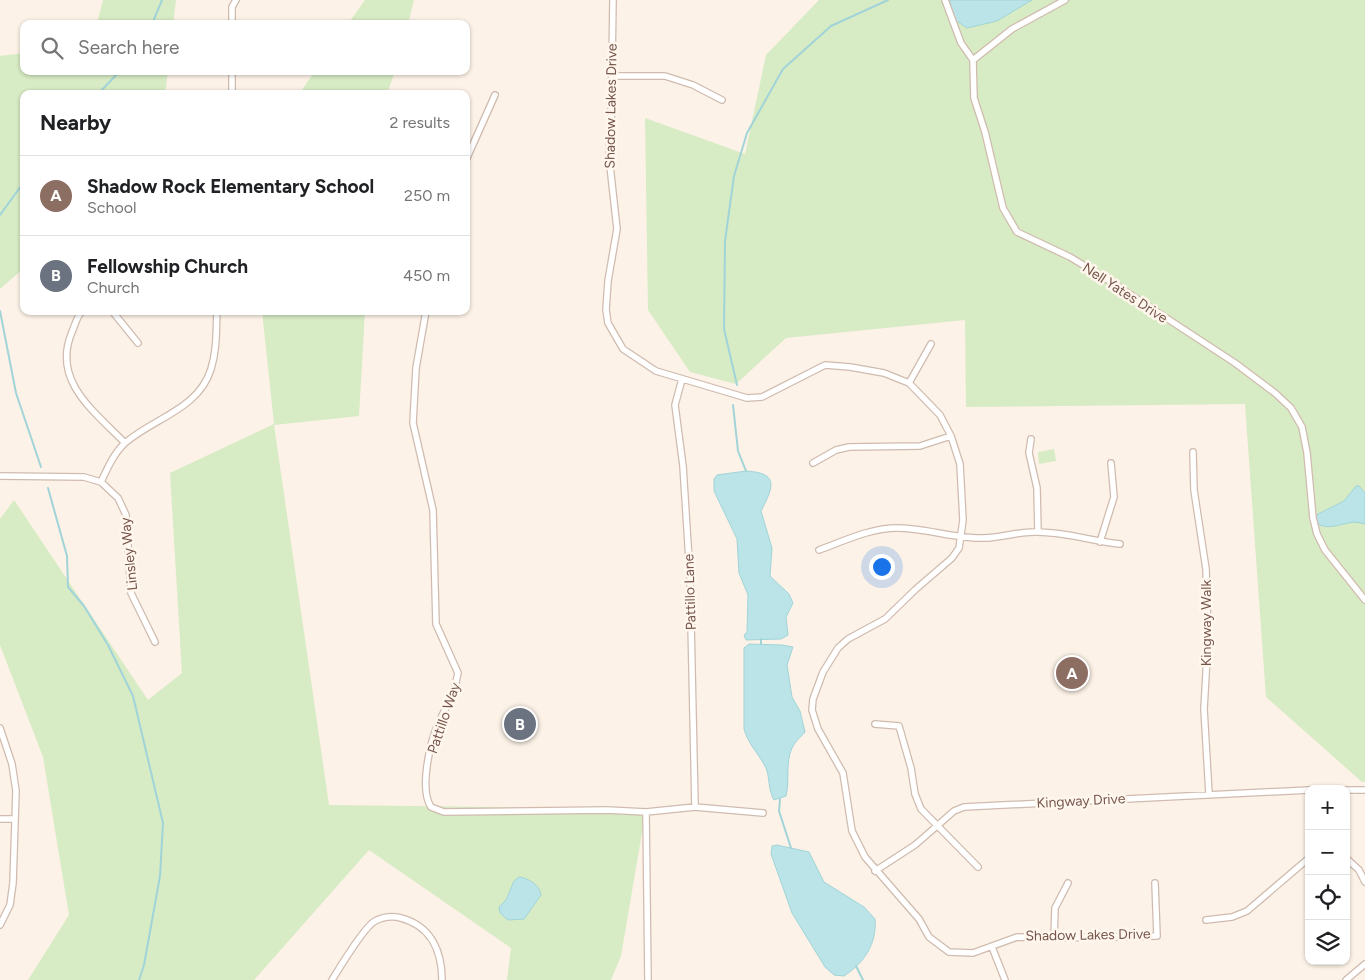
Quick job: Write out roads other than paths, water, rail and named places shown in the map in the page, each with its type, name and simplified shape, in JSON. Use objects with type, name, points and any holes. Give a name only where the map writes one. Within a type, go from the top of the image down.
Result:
[{"type":"street","points":[[232,20],[232,7],[236,0]]},
{"type":"street","name":"Shadow Lakes Drive","points":[[612,0],[609,157],[617,230],[608,281],[606,310],[608,323],[623,349],[656,371],[747,398],[762,397],[825,365],[850,366],[884,373],[909,383],[940,415],[952,436],[960,464],[963,520],[962,536],[952,558],[910,594],[893,612],[875,626],[848,639],[838,648],[824,672],[813,699],[812,710],[818,729],[843,772],[849,817],[856,843],[876,871],[918,919],[929,937],[949,952],[963,954],[992,947],[1018,937],[1157,936],[1155,883]]},
{"type":"street","points":[[945,0],[961,43],[973,60],[1012,29],[1065,0]]},
{"type":"street","name":"Nell Yates Drive","points":[[973,60],[974,98],[985,132],[1003,208],[1017,232],[1070,257],[1116,285],[1235,363],[1275,393],[1290,408],[1302,427],[1307,453],[1313,518],[1317,534],[1325,550],[1365,600]]},
{"type":"street","points":[[232,75],[232,90]]},
{"type":"street","points":[[612,76],[665,76],[693,85],[722,100]]},
{"type":"street","points":[[470,151],[495,95]]},
{"type":"street","points":[[80,315],[68,340],[66,369],[78,394],[125,443]]},
{"type":"street","points":[[115,315],[138,343]]},
{"type":"street","points":[[0,476],[84,478],[101,482],[110,463],[125,443],[191,401],[199,390],[211,371],[216,348],[217,315]]},
{"type":"street","name":"Pattillo Way","points":[[425,315],[416,368],[413,423],[433,510],[433,592],[436,624],[458,673],[448,706],[438,725],[430,750],[426,778],[428,802],[436,810],[444,812],[607,810],[646,812]]},
{"type":"street","points":[[909,383],[931,344]]},
{"type":"street","name":"Pattillo Lane","points":[[682,379],[675,405],[683,466],[690,576],[695,807]]},
{"type":"street","points":[[813,462],[836,450],[849,447],[920,446],[952,436]]},
{"type":"street","points":[[1031,439],[1029,453],[1037,488],[1038,532]]},
{"type":"street","name":"Kingway Walk","points":[[1193,452],[1194,490],[1206,569],[1208,650],[1204,709],[1209,794]]},
{"type":"street","points":[[1100,542],[1114,497],[1111,462]]},
{"type":"street","name":"Linsley Way","points":[[101,482],[118,498],[126,515],[131,592],[155,642]]},
{"type":"street","points":[[820,550],[885,529],[897,528],[980,538],[1017,532],[1038,532],[1076,535],[1100,542],[1120,544]]},
{"type":"street","points":[[875,724],[899,726],[911,768],[916,799],[921,809],[978,867]]},
{"type":"street","points":[[0,728],[12,764],[16,791],[13,882],[10,905],[0,925]]},
{"type":"street","name":"Kingway Drive","points":[[876,871],[915,845],[954,810],[964,808],[1305,790]]},
{"type":"street","points":[[1350,790],[1365,790]]},
{"type":"street","points":[[648,980],[646,812],[695,807],[763,813]]},
{"type":"street","points":[[0,819],[15,819]]},
{"type":"street","points":[[1206,920],[1232,917],[1247,911],[1305,861]]},
{"type":"street","points":[[1350,862],[1359,870],[1365,882]]},
{"type":"street","points":[[1054,938],[1055,908],[1068,882]]},
{"type":"street","points":[[332,980],[374,922],[392,917],[409,920],[429,933],[436,946],[442,980]]},
{"type":"street","points":[[992,947],[1005,980]]},
{"type":"street","points":[[1346,980],[1365,964]]},
{"type":"water","points":[[949,0],[1032,0],[997,21],[967,28],[955,20]]},
{"type":"water","points":[[746,471],[764,475],[771,482],[769,494],[761,511],[772,548],[770,576],[789,594],[793,603],[786,617],[788,635],[781,639],[746,640],[744,635],[747,632],[748,595],[739,573],[737,539],[714,491],[714,479],[717,475]]},
{"type":"water","points":[[1356,486],[1359,486],[1365,493],[1365,524],[1353,522],[1326,527],[1314,521],[1318,514],[1344,501]]},
{"type":"water","points":[[749,644],[793,647],[787,665],[792,697],[800,711],[805,732],[795,743],[790,754],[786,796],[774,800],[766,768],[744,729],[744,648]]},
{"type":"water","points":[[777,845],[809,852],[824,882],[864,907],[875,919],[874,937],[868,952],[858,965],[844,976],[834,975],[825,967],[792,913],[771,854],[772,846]]},
{"type":"water","points":[[519,877],[533,883],[541,895],[524,919],[508,920],[500,913],[499,907],[506,900],[514,881]]},
{"type":"waterway","points":[[154,20],[162,0]]},
{"type":"waterway","points":[[737,385],[724,329],[725,241],[734,176],[747,133],[783,69],[831,26],[888,0]]},
{"type":"waterway","points":[[102,90],[116,75]]},
{"type":"waterway","points":[[0,215],[20,188]]},
{"type":"waterway","points":[[0,311],[16,393],[41,467]]},
{"type":"waterway","points":[[733,405],[738,451],[746,471]]},
{"type":"waterway","points":[[48,488],[67,556],[68,587],[84,606],[108,645],[133,696],[163,823],[160,876],[144,965],[139,980]]},
{"type":"waterway","points":[[761,639],[761,644]]},
{"type":"waterway","points":[[780,799],[779,811],[791,848]]},
{"type":"waterway","points":[[856,966],[863,980]]},
{"type":"place","name":"Shadow Rock Elementary School","points":[[1072,673]]},
{"type":"place","name":"Fellowship Church","points":[[520,724]]}]
